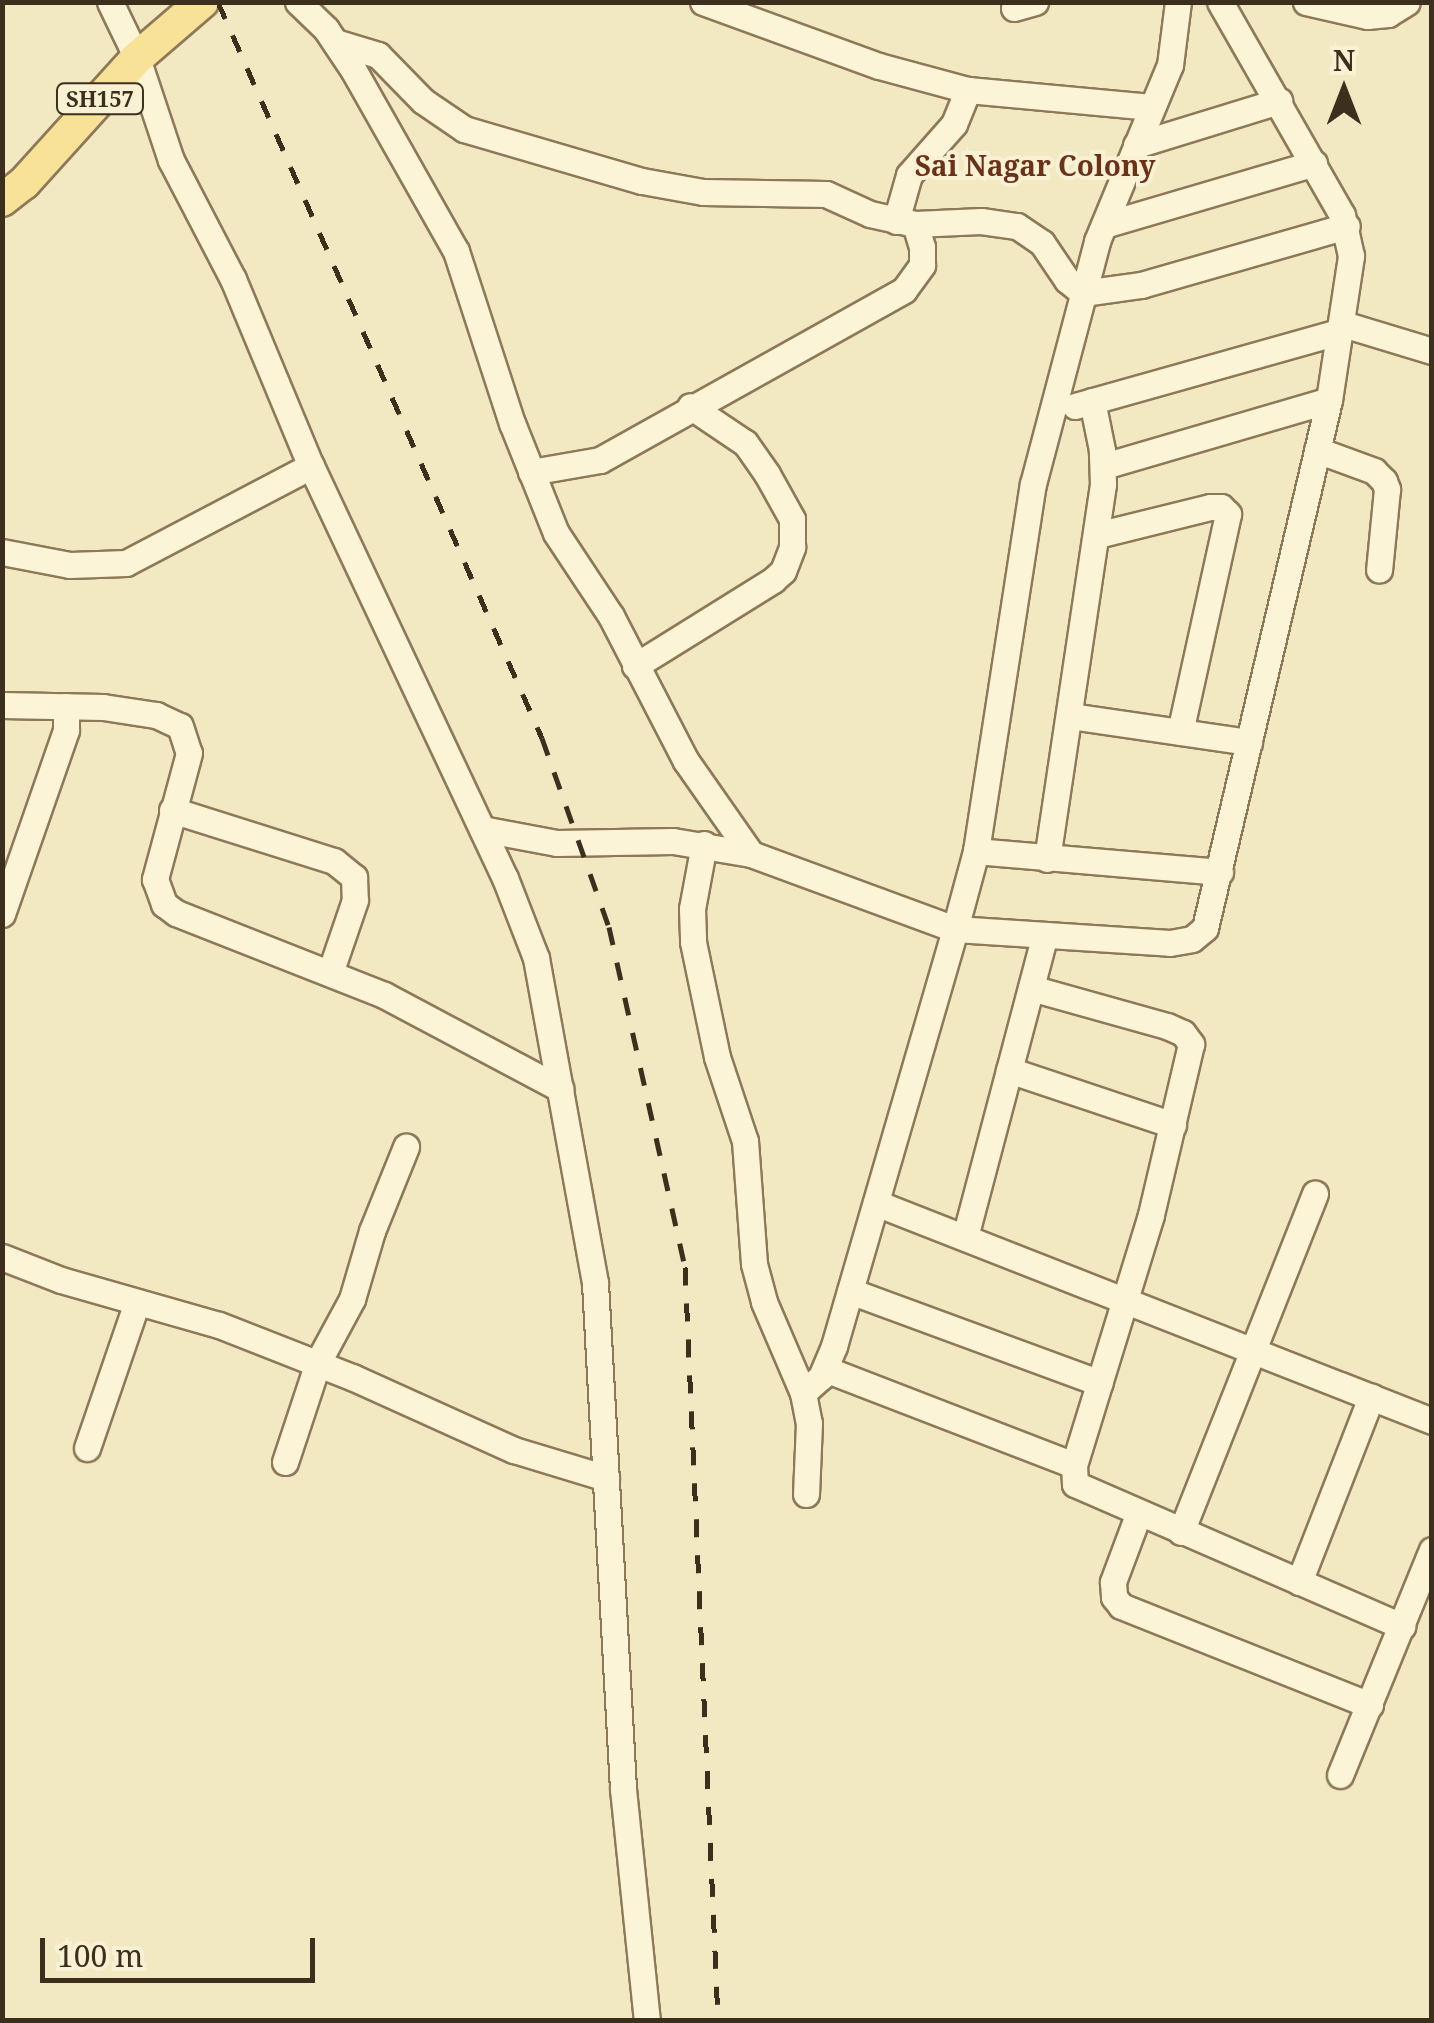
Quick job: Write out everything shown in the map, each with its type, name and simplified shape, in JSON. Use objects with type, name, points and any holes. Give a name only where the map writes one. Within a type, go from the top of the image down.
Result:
[{"type":"main road","name":"SH157","points":[[2,200],[24,183],[137,58],[202,2]]},
{"type":"street","points":[[110,2],[137,58],[171,160],[233,279],[312,466],[482,829],[536,958],[595,1283],[623,1789],[646,2020]]},
{"type":"street","points":[[298,2],[335,42],[456,250],[531,472],[556,533],[601,600],[686,761],[751,854]]},
{"type":"street","points":[[703,2],[879,66],[968,90],[1151,107]]},
{"type":"street","points":[[803,1393],[825,1369],[955,929],[976,850],[1021,544],[1051,413],[1104,225],[1170,64],[1178,2]]},
{"type":"street","points":[[482,829],[570,844],[635,839],[704,844],[751,854],[955,929],[1170,942],[1192,939],[1209,922],[1328,400],[1351,256],[1347,226],[1220,2]]},
{"type":"street","points":[[1306,2],[1367,16],[1388,14],[1407,2]]},
{"type":"street","points":[[335,42],[378,55],[444,119],[464,129],[642,181],[703,192],[826,194],[905,223],[981,221],[1017,226],[1042,242],[1067,280],[1084,292],[1141,285],[1347,226]]},
{"type":"street","points":[[531,472],[600,460],[690,406],[904,290],[922,265],[922,247],[905,223],[909,175],[954,124],[968,90]]},
{"type":"street","points":[[1136,145],[1279,100]]},
{"type":"street","points":[[1104,225],[1314,163]]},
{"type":"street","points":[[1051,413],[1342,328],[1432,352]]},
{"type":"street","points":[[1104,466],[1328,400]]},
{"type":"street","points":[[1047,859],[1098,536],[1104,466],[1092,401]]},
{"type":"street","points":[[635,666],[773,580],[783,571],[792,547],[792,519],[745,442],[690,406]]},
{"type":"street","points":[[1317,450],[1374,471],[1384,480],[1387,488],[1379,570]]},
{"type":"street","points":[[2,552],[70,565],[126,563],[312,466]]},
{"type":"street","points":[[1098,536],[1210,507],[1221,507],[1228,514],[1180,732]]},
{"type":"street","points":[[2,705],[66,706],[156,715],[180,726],[189,753],[155,879],[164,904],[176,913],[384,995],[561,1088]]},
{"type":"street","points":[[2,914],[66,730],[66,706]]},
{"type":"street","points":[[1070,716],[1248,742]]},
{"type":"street","points":[[172,810],[334,861],[354,877],[355,900],[330,973]]},
{"type":"street","points":[[704,844],[692,909],[695,955],[717,1056],[745,1141],[754,1264],[764,1302],[803,1393],[809,1424],[806,1494]]},
{"type":"street","points":[[976,850],[1220,872]]},
{"type":"street","points":[[965,1237],[1045,935]]},
{"type":"street","points":[[1031,988],[1183,1033],[1191,1044],[1174,1124],[1126,1300],[1072,1478],[1082,1490],[1402,1626]]},
{"type":"street","points":[[1009,1070],[1174,1124]]},
{"type":"street","points":[[284,1462],[318,1362],[352,1299],[372,1231],[406,1147]]},
{"type":"street","points":[[1181,1532],[1315,1194]]},
{"type":"street","points":[[876,1202],[1432,1421]]},
{"type":"street","points":[[2,1257],[219,1325],[318,1362],[514,1450],[606,1478]]},
{"type":"street","points":[[850,1291],[1100,1383]]},
{"type":"street","points":[[87,1448],[137,1302]]},
{"type":"street","points":[[825,1369],[1074,1465]]},
{"type":"street","points":[[1299,1582],[1371,1397]]},
{"type":"street","points":[[1138,1514],[1113,1582],[1114,1598],[1121,1606],[1370,1705]]},
{"type":"street","points":[[1340,1776],[1402,1626],[1422,1602],[1432,1550]]},
{"type":"railway","points":[[218,2],[542,738],[609,927],[685,1267],[718,2020]]},
{"type":"district","name":"Sai Nagar Colony","points":[[1035,165]]}]
